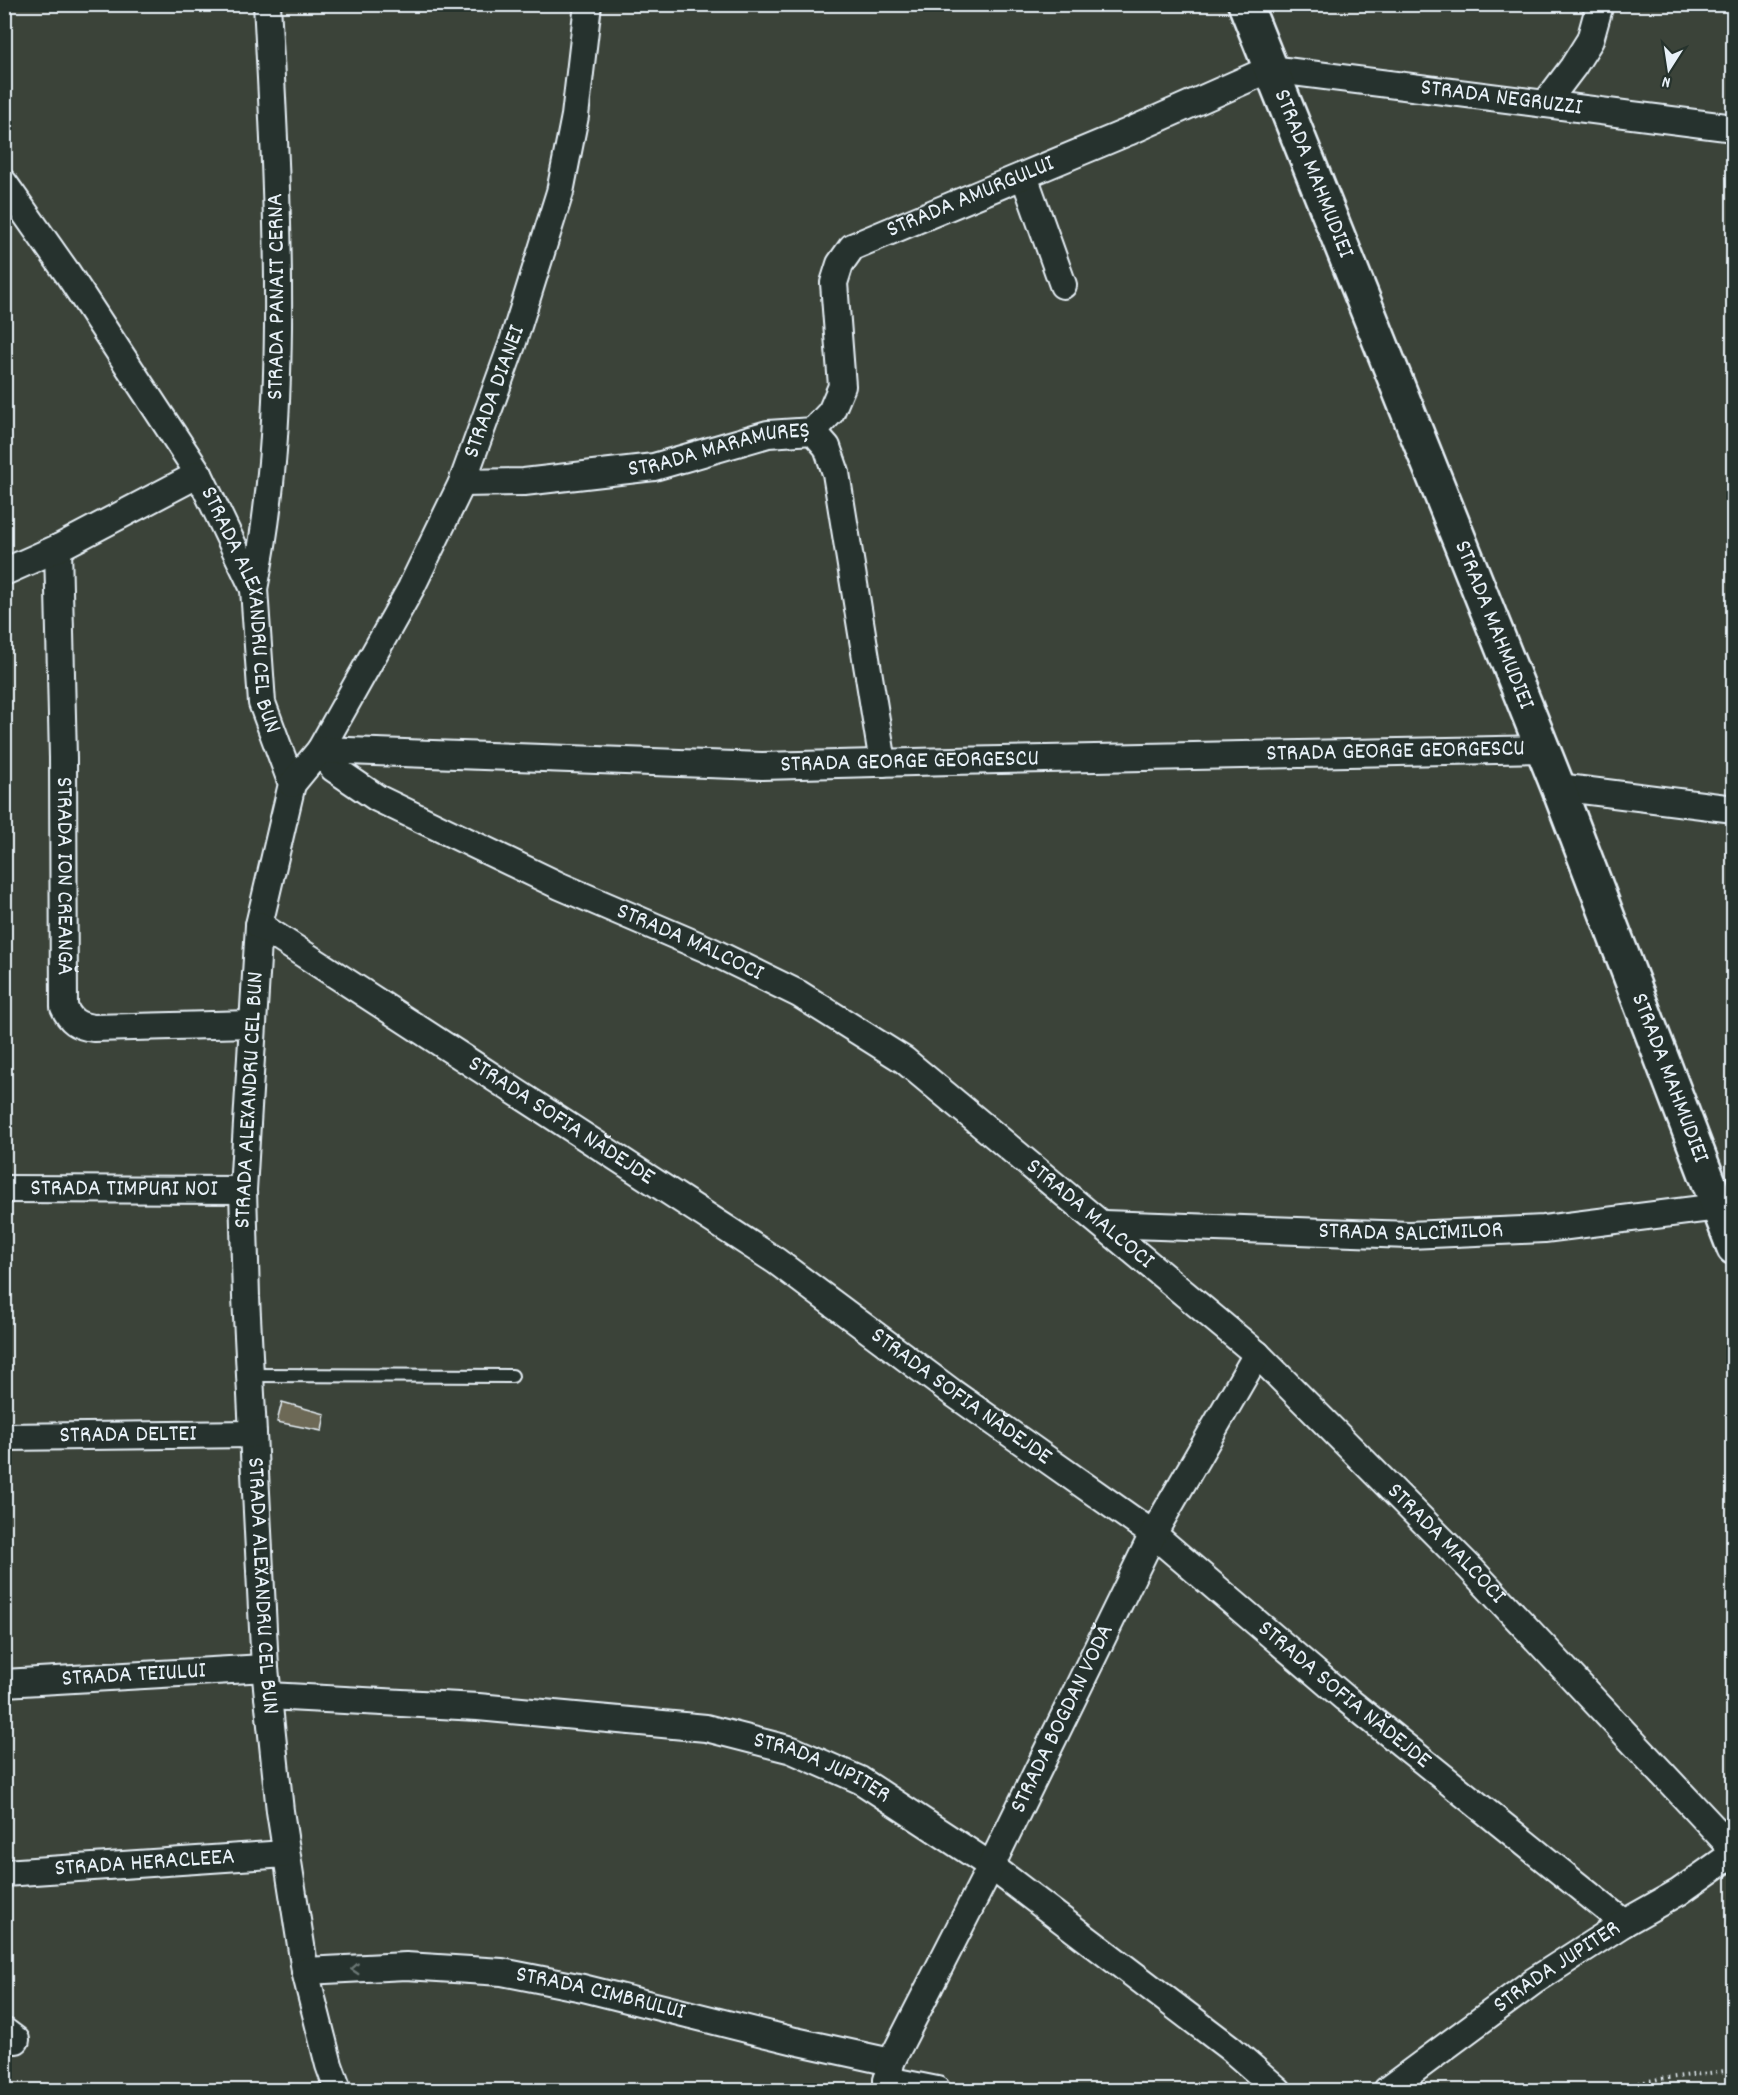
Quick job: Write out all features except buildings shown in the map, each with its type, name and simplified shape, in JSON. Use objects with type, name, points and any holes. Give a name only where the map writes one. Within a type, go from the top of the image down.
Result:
[{"type":"main road","name":"STRADA MAHMUDIEI","points":[[1245,4],[1558,787],[1729,1231]]},
{"type":"street","name":"STRADA PANAIT CERNA","points":[[254,589],[264,543],[277,409],[279,236],[267,4]]},
{"type":"street","name":"STRADA DIANEI","points":[[320,750],[411,588],[462,483],[512,345],[560,192],[575,116],[588,4]]},
{"type":"street","points":[[1545,104],[1590,40],[1599,4]]},
{"type":"street","name":"STRADA NEGRUZZI","points":[[1270,69],[1734,128]]},
{"type":"street","name":"STRADA AMURGULUI","points":[[813,431],[831,412],[842,386],[834,283],[840,264],[852,247],[1024,176],[1270,69]]},
{"type":"street","points":[[1024,176],[1063,285]]},
{"type":"street","name":"STRADA ALEXANDRU CEL BUN","points":[[7,193],[68,274],[199,474],[254,589],[262,703],[292,784],[259,925],[243,1190],[265,1668],[286,1854],[304,1971],[338,2091]]},
{"type":"street","name":"STRADA MARAMUREȘ","points":[[462,483],[524,482],[654,467],[768,434],[813,431],[827,447],[836,473],[883,763]]},
{"type":"street","points":[[4,572],[58,548],[199,474]]},
{"type":"street","name":"STRADA ION CREANGĂ","points":[[58,548],[63,758],[64,1007],[73,1021],[82,1027],[93,1028],[252,1024]]},
{"type":"street","name":"STRADA GEORGE GEORGESCU","points":[[320,750],[762,766],[1543,749]]},
{"type":"street","points":[[292,784],[320,750]]},
{"type":"street","name":"STRADA MALCOCI","points":[[320,750],[333,768],[377,798],[560,886],[709,950],[799,994],[904,1060],[1257,1354],[1471,1569],[1734,1851]]},
{"type":"street","points":[[1558,787],[1734,809]]},
{"type":"street","name":"STRADA SOFIA NĂDEJDE","points":[[259,925],[776,1261],[953,1394],[1153,1534],[1345,1698],[1624,1923]]},
{"type":"street","name":"STRADA TIMPURI NOI","points":[[4,1189],[243,1190]]},
{"type":"street","name":"STRADA SALCÎMILOR","points":[[1102,1224],[1409,1235],[1544,1230],[1729,1231]]},
{"type":"street","name":"STRADA BOGDAN VODĂ","points":[[888,2077],[1153,1534],[1257,1354]]},
{"type":"street","name":"STRADA DELTEI","points":[[4,1437],[253,1434]]},
{"type":"street","name":"STRADA TEIULUI","points":[[4,1683],[265,1668]]},
{"type":"street","name":"STRADA JUPITER","points":[[268,1696],[478,1707],[706,1728],[792,1750],[860,1780],[991,1866],[1230,2048],[1278,2091]]},
{"type":"street","name":"STRADA JUPITER","points":[[1387,2091],[1534,1981],[1624,1923],[1679,1892],[1734,1851]]},
{"type":"street","name":"STRADA HERACLEEA","points":[[4,1873],[286,1854]]},
{"type":"street","name":"STRADA CIMBRULUI","points":[[304,1971],[406,1966],[514,1974],[584,1988],[795,2041],[888,2077],[937,2091]]},
{"type":"lane","points":[[250,1375],[512,1376]]},
{"type":"path","points":[[1603,2091],[1659,2079],[1734,2070]]}]
